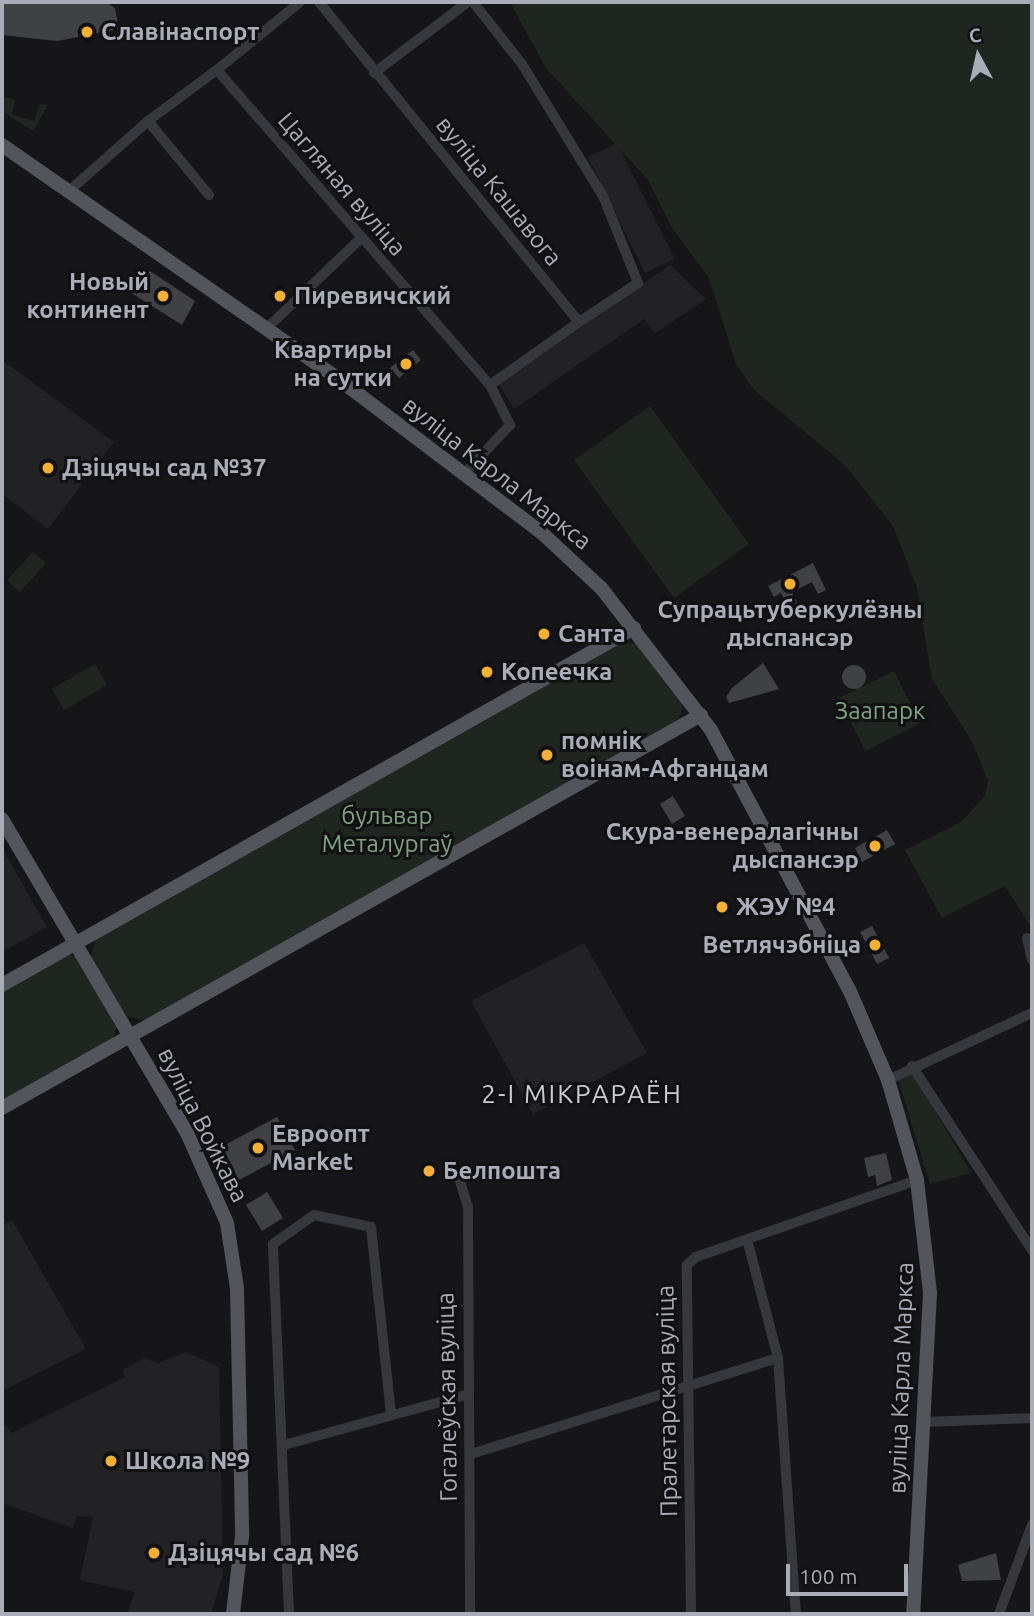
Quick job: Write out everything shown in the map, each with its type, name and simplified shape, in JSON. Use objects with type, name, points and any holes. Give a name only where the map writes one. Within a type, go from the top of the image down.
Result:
[{"type":"main road","name":"вуліца Карла Маркса","points":[[2,145],[267,328],[465,473],[577,562],[634,628],[701,715],[849,989],[888,1080],[918,1180],[929,1281],[925,1422],[913,1614]]},
{"type":"main road","points":[[2,985],[634,628]]},
{"type":"main road","points":[[2,1108],[701,715]]},
{"type":"main road","name":"вуліца Войкава","points":[[2,819],[204,1166],[231,1236],[242,1536],[233,1614]]},
{"type":"street","points":[[69,191],[148,121],[300,2]]},
{"type":"street","name":"вуліца Кашавога","points":[[319,2],[579,322]]},
{"type":"street","points":[[374,73],[471,2],[522,64],[603,196],[638,283],[490,385]]},
{"type":"street","name":"Цагляная вуліца","points":[[217,69],[360,239],[490,385],[510,425],[465,473]]},
{"type":"street","points":[[148,121],[208,195]]},
{"type":"street","points":[[267,328],[360,239]]},
{"type":"street","points":[[1027,938],[1032,959]]},
{"type":"street","points":[[888,1080],[912,1066],[1032,1013]]},
{"type":"street","points":[[912,1066],[1032,1250]]},
{"type":"street","name":"Пралетарская вуліца","points":[[691,1614],[687,1265],[747,1240],[918,1180]]},
{"type":"street","name":"Гогалеўская вуліца","points":[[460,1181],[468,1207],[470,1614]]},
{"type":"street","points":[[289,1614],[277,1239],[314,1216],[371,1227],[391,1414]]},
{"type":"street","points":[[747,1240],[778,1358],[796,1614]]},
{"type":"street","points":[[471,1454],[688,1389],[778,1358]]},
{"type":"street","points":[[284,1445],[469,1394]]},
{"type":"street","points":[[925,1422],[1032,1418]]},
{"type":"street","points":[[999,1614],[1032,1525]]},
{"type":"shaded area","points":[[617,143],[675,259],[645,273],[588,157]]},
{"type":"shaded area","points":[[670,265],[706,299],[655,333],[644,319],[514,409],[498,383]]},
{"type":"shaded area","name":"Дзіцячы сад №37","points":[[2,360],[114,442],[48,529],[2,494]]},
{"type":"shaded area","points":[[2,848],[47,927],[2,952]]},
{"type":"shaded area","points":[[584,943],[647,1053],[533,1114],[471,1001]]},
{"type":"shaded area","points":[[12,1220],[86,1349],[2,1391],[2,1226]]},
{"type":"shaded area","name":"Школа №9","points":[[187,1352],[219,1367],[223,1574],[211,1614],[127,1614],[135,1592],[80,1580],[93,1517],[76,1516],[73,1528],[2,1503],[2,1420],[11,1433],[125,1377],[122,1370],[145,1358],[157,1363]]},
{"type":"green space","points":[[510,2],[1032,2],[1032,929],[1005,886],[942,918],[905,850],[961,822],[985,796],[988,781],[973,743],[932,679],[917,588],[893,526],[845,465],[754,390],[736,364],[709,278],[672,228],[648,180],[546,68]]},
{"type":"green space","points":[[2,96],[15,100],[12,114],[34,121],[40,104],[48,105],[33,131],[2,111]]},
{"type":"green space","points":[[650,406],[749,544],[674,598],[574,460]]},
{"type":"green space","points":[[33,552],[46,563],[20,592],[7,580]]},
{"type":"green space","name":"бульвар Металургаў","points":[[623,642],[635,643],[678,695],[683,708],[678,721],[146,1021],[124,1015],[91,957],[96,939]]},
{"type":"green space","points":[[95,664],[107,685],[64,710],[52,689]]},
{"type":"green space","name":"Заапарк","points":[[894,671],[920,723],[865,751],[839,698]]},
{"type":"green space","points":[[67,955],[77,956],[116,1027],[114,1037],[2,1102],[2,990]]},
{"type":"green space","points":[[913,1073],[971,1173],[930,1184],[898,1079]]},
{"type":"building","points":[[2,2],[105,2],[115,8],[119,29],[57,41],[2,35]]},
{"type":"building","name":"Новый континент","points":[[150,271],[195,301],[182,325],[130,292]]},
{"type":"building","name":"Квартиры на сутки","points":[[413,350],[421,360],[399,378],[390,368]]},
{"type":"building","name":"Супрацьтуберкулёзны дыспансэр","points":[[813,563],[826,590],[818,594],[812,582],[792,592],[797,603],[788,607],[781,593],[774,597],[768,586]]},
{"type":"building","points":[[763,663],[779,689],[729,703],[726,697],[732,688]]},
{"type":"building","points":[[854,665],[863,668],[866,677],[863,686],[854,689],[845,686],[842,677],[845,668]]},
{"type":"building","points":[[673,796],[685,816],[672,824],[660,804]]},
{"type":"building","name":"Скура-венералагічны дыспансэр","points":[[887,830],[895,844],[862,862],[855,848]]},
{"type":"building","name":"Ветлячэбніца","points":[[872,926],[889,958],[877,964],[860,932]]},
{"type":"building","name":"Евроопт Market","points":[[277,1117],[295,1150],[239,1180],[221,1147]]},
{"type":"building","points":[[886,1153],[892,1180],[877,1186],[875,1175],[868,1177],[864,1158]]},
{"type":"building","points":[[267,1192],[283,1218],[262,1231],[246,1205]]},
{"type":"building","points":[[996,1553],[1001,1580],[962,1581],[958,1565]]},
{"type":"place","name":"Славінаспорт","points":[[87,32]]},
{"type":"place","name":"Новый континент","points":[[163,296]]},
{"type":"place","name":"Пиревичский","points":[[280,296]]},
{"type":"place","name":"Квартиры на сутки","points":[[406,364]]},
{"type":"place","name":"Дзіцячы сад №37","points":[[48,468]]},
{"type":"place","name":"Супрацьтуберкулёзны дыспансэр","points":[[790,584]]},
{"type":"place","name":"Санта","points":[[544,634]]},
{"type":"place","name":"Копеечка","points":[[487,672]]},
{"type":"place","name":"помнік воінам-Афганцам","points":[[547,755]]},
{"type":"place","name":"Скура-венералагічны дыспансэр","points":[[875,846]]},
{"type":"place","name":"ЖЭУ №4","points":[[722,907]]},
{"type":"place","name":"Ветлячэбніца","points":[[875,945]]},
{"type":"place","name":"Евроопт Market","points":[[258,1148]]},
{"type":"place","name":"Белпошта","points":[[429,1171]]},
{"type":"place","name":"Школа №9","points":[[111,1461]]},
{"type":"place","name":"Дзіцячы сад №6","points":[[154,1553]]},
{"type":"district","name":"2-І МІКРАРАЁН","points":[[582,1094]]}]
